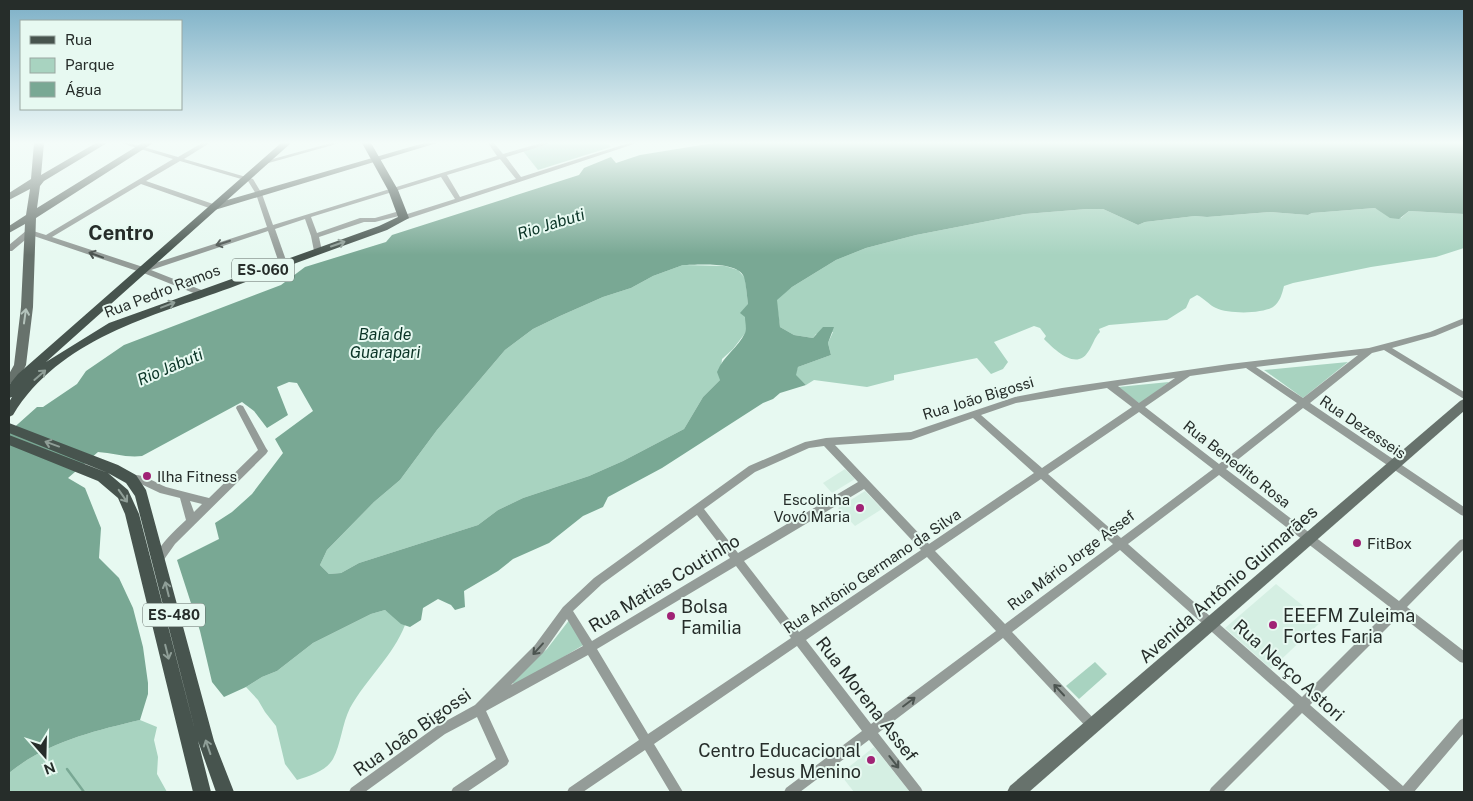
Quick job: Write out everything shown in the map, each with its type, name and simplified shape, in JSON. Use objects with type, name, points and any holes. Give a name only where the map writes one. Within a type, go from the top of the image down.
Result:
[{"type":"main road","points":[[9,392],[33,367],[89,316],[245,180]]},
{"type":"main road","points":[[387,180],[393,190],[400,216]]},
{"type":"main road","name":"Rua Pedro Ramos","points":[[9,412],[24,390],[42,373],[80,345],[113,326],[201,292],[383,228],[400,216]]},
{"type":"main road","points":[[89,316],[97,324],[113,326]]},
{"type":"main road","name":"ES-480","points":[[9,432],[131,479],[142,494],[206,741],[225,792]]},
{"type":"main road","name":"ES-480","points":[[89,464],[123,494],[132,514],[202,792]]},
{"type":"street","points":[[9,197],[38,180]]},
{"type":"street","points":[[9,230],[87,180]]},
{"type":"street","points":[[47,237],[143,180]]},
{"type":"street","points":[[251,180],[259,194],[283,263]]},
{"type":"street","points":[[140,182],[214,207],[304,180]]},
{"type":"street","points":[[142,270],[423,180]]},
{"type":"street","points":[[447,180],[458,199]]},
{"type":"street","name":"Rua Pedro Ramos","points":[[400,216],[515,180]]},
{"type":"street","points":[[9,379],[16,376],[20,365],[27,307],[31,215],[35,182]]},
{"type":"street","points":[[307,216],[315,236],[318,251]]},
{"type":"street","points":[[315,236],[363,220],[400,216]]},
{"type":"street","points":[[30,232],[201,292]]},
{"type":"street","points":[[9,249],[30,232]]},
{"type":"street","name":"Rua João Bigossi","points":[[360,791],[441,730],[479,708],[539,649],[571,607],[598,580],[752,469],[808,445],[911,436],[1015,400],[1247,365],[1370,351],[1432,334],[1464,321]]},
{"type":"street","points":[[1385,347],[1464,396]]},
{"type":"street","name":"Rua Mário Jorge Assef","points":[[790,792],[1220,469],[1370,351]]},
{"type":"street","points":[[20,365],[33,367]]},
{"type":"street","name":"Rua Dezesseis","points":[[1247,365],[1464,512]]},
{"type":"street","name":"Rua Antônio Germano da Silva","points":[[573,792],[1188,374]]},
{"type":"street","name":"Rua Benedito Rosa","points":[[1110,385],[1464,658]]},
{"type":"street","name":"Avenida Antônio Guimarães","points":[[1016,792],[1464,404]]},
{"type":"street","points":[[159,558],[171,541],[263,451],[240,408]]},
{"type":"street","name":"Rua Nerço Astori","points":[[974,414],[1400,792]]},
{"type":"street","points":[[826,442],[1093,726]]},
{"type":"street","points":[[131,479],[142,480],[162,490],[210,502]]},
{"type":"street","name":"Rua Matias Coutinho","points":[[479,708],[516,690],[591,647],[865,483]]},
{"type":"street","points":[[184,495],[191,521]]},
{"type":"street","name":"Rua Morena Assef","points":[[697,508],[917,792]]},
{"type":"street","points":[[1215,792],[1464,543]]},
{"type":"street","points":[[571,607],[591,647],[677,792]]},
{"type":"street","points":[[457,792],[503,761],[479,708]]},
{"type":"street","points":[[1406,792],[1464,724]]},
{"type":"shaded area","points":[[845,469],[855,479],[832,493],[823,483]]},
{"type":"shaded area","name":"Escolinha Vovó Maria","points":[[865,491],[882,509],[855,526],[838,508]]},
{"type":"shaded area","name":"EEEFM Zuleima Fortes Faria","points":[[1276,584],[1322,621],[1271,669],[1225,628]]},
{"type":"shaded area","name":"Centro Educacional Jesus Menino","points":[[874,747],[910,792],[854,792],[840,774]]},
{"type":"green space","points":[[1375,208],[1401,218],[1409,211],[1464,214],[1464,248],[1436,257],[1371,267],[1293,283],[1284,286],[1280,298],[1273,307],[1261,311],[1236,312],[1221,310],[1213,307],[1197,295],[1190,299],[1186,308],[1167,320],[1109,325],[1099,329],[1100,332],[1088,352],[1083,357],[1077,359],[1071,359],[1059,353],[1044,339],[1046,336],[1040,328],[1034,326],[994,342],[1008,362],[1003,369],[991,374],[977,358],[894,375],[894,380],[867,387],[814,380],[806,385],[795,375],[798,367],[831,355],[828,343],[833,332],[816,334],[813,338],[794,335],[780,327],[776,299],[792,287],[836,260],[866,248],[916,235],[1025,214],[1087,209],[1103,209],[1138,225],[1145,222],[1195,216],[1207,217],[1270,212],[1308,215],[1312,213]]},
{"type":"green space","points":[[683,265],[725,266],[738,270],[745,278],[748,304],[746,332],[733,349],[722,359],[720,380],[703,397],[684,429],[623,461],[589,476],[523,498],[498,510],[478,525],[359,563],[341,573],[329,574],[320,565],[327,550],[374,502],[400,480],[437,430],[505,350],[533,329],[560,316]]},
{"type":"green space","points":[[1348,362],[1303,398],[1264,370]]},
{"type":"green space","points":[[1169,382],[1140,404],[1118,387]]},
{"type":"green space","points":[[385,610],[405,625],[400,636],[350,708],[333,759],[322,770],[297,780],[285,764],[276,726],[258,700],[246,687],[262,677],[277,671],[313,643],[371,614]]},
{"type":"green space","points":[[570,619],[585,644],[515,686],[511,680],[547,649]]},
{"type":"green space","points":[[1095,662],[1107,674],[1079,699],[1066,686]]},
{"type":"green space","points":[[140,720],[157,727],[154,740],[158,757],[157,774],[167,792],[9,792],[9,773],[39,753],[88,733]]},
{"type":"water","name":"Baía de Guarapari","points":[[562,180],[1464,180],[1464,214],[1409,211],[1399,219],[1390,218],[1375,208],[1312,213],[1308,215],[1270,212],[1207,217],[1195,216],[1145,222],[1138,225],[1103,209],[1087,209],[1025,214],[916,235],[866,248],[836,260],[792,287],[777,300],[780,327],[794,335],[813,338],[823,327],[834,327],[828,343],[831,355],[798,367],[796,375],[806,385],[780,393],[662,468],[608,497],[603,507],[583,516],[549,543],[513,559],[498,571],[464,591],[465,607],[455,610],[451,605],[438,599],[423,608],[421,620],[410,627],[401,624],[385,610],[371,614],[313,643],[277,671],[224,697],[212,682],[200,631],[177,560],[219,539],[215,523],[232,512],[252,494],[283,453],[275,439],[313,411],[297,383],[289,382],[277,387],[288,415],[267,428],[254,411],[242,402],[142,456],[125,456],[98,452],[68,478],[85,488],[101,528],[99,558],[119,578],[133,608],[143,647],[148,694],[140,720],[72,739],[39,753],[9,773],[9,432],[37,407],[43,407],[77,384],[86,371],[124,345],[281,285],[305,267],[386,242],[392,235]],"holes":[[[683,265],[734,268],[744,277],[748,304],[740,313],[745,317],[746,327],[739,343],[727,356],[717,372],[720,380],[703,397],[684,429],[623,461],[589,476],[523,498],[498,510],[478,525],[359,563],[341,573],[329,574],[320,565],[327,550],[374,502],[400,480],[437,430],[505,350],[533,329],[603,297],[631,288],[653,276]]]},
{"type":"waterway","points":[[67,769],[84,792]]},
{"type":"place","name":"Ilha Fitness","points":[[147,476]]},
{"type":"place","name":"Escolinha Vovó Maria","points":[[860,508]]},
{"type":"place","name":"FitBox","points":[[1357,543]]},
{"type":"place","name":"Bolsa Familia","points":[[671,616]]},
{"type":"place","name":"EEEFM Zuleima Fortes Faria","points":[[1273,625]]},
{"type":"place","name":"Centro Educacional Jesus Menino","points":[[871,760]]},
{"type":"district","name":"Centro","points":[[121,233]]},
{"type":"water label","name":"Rio Jabuti","points":[[551,224]]},
{"type":"water label","name":"Rio Jabuti","points":[[170,367]]}]
